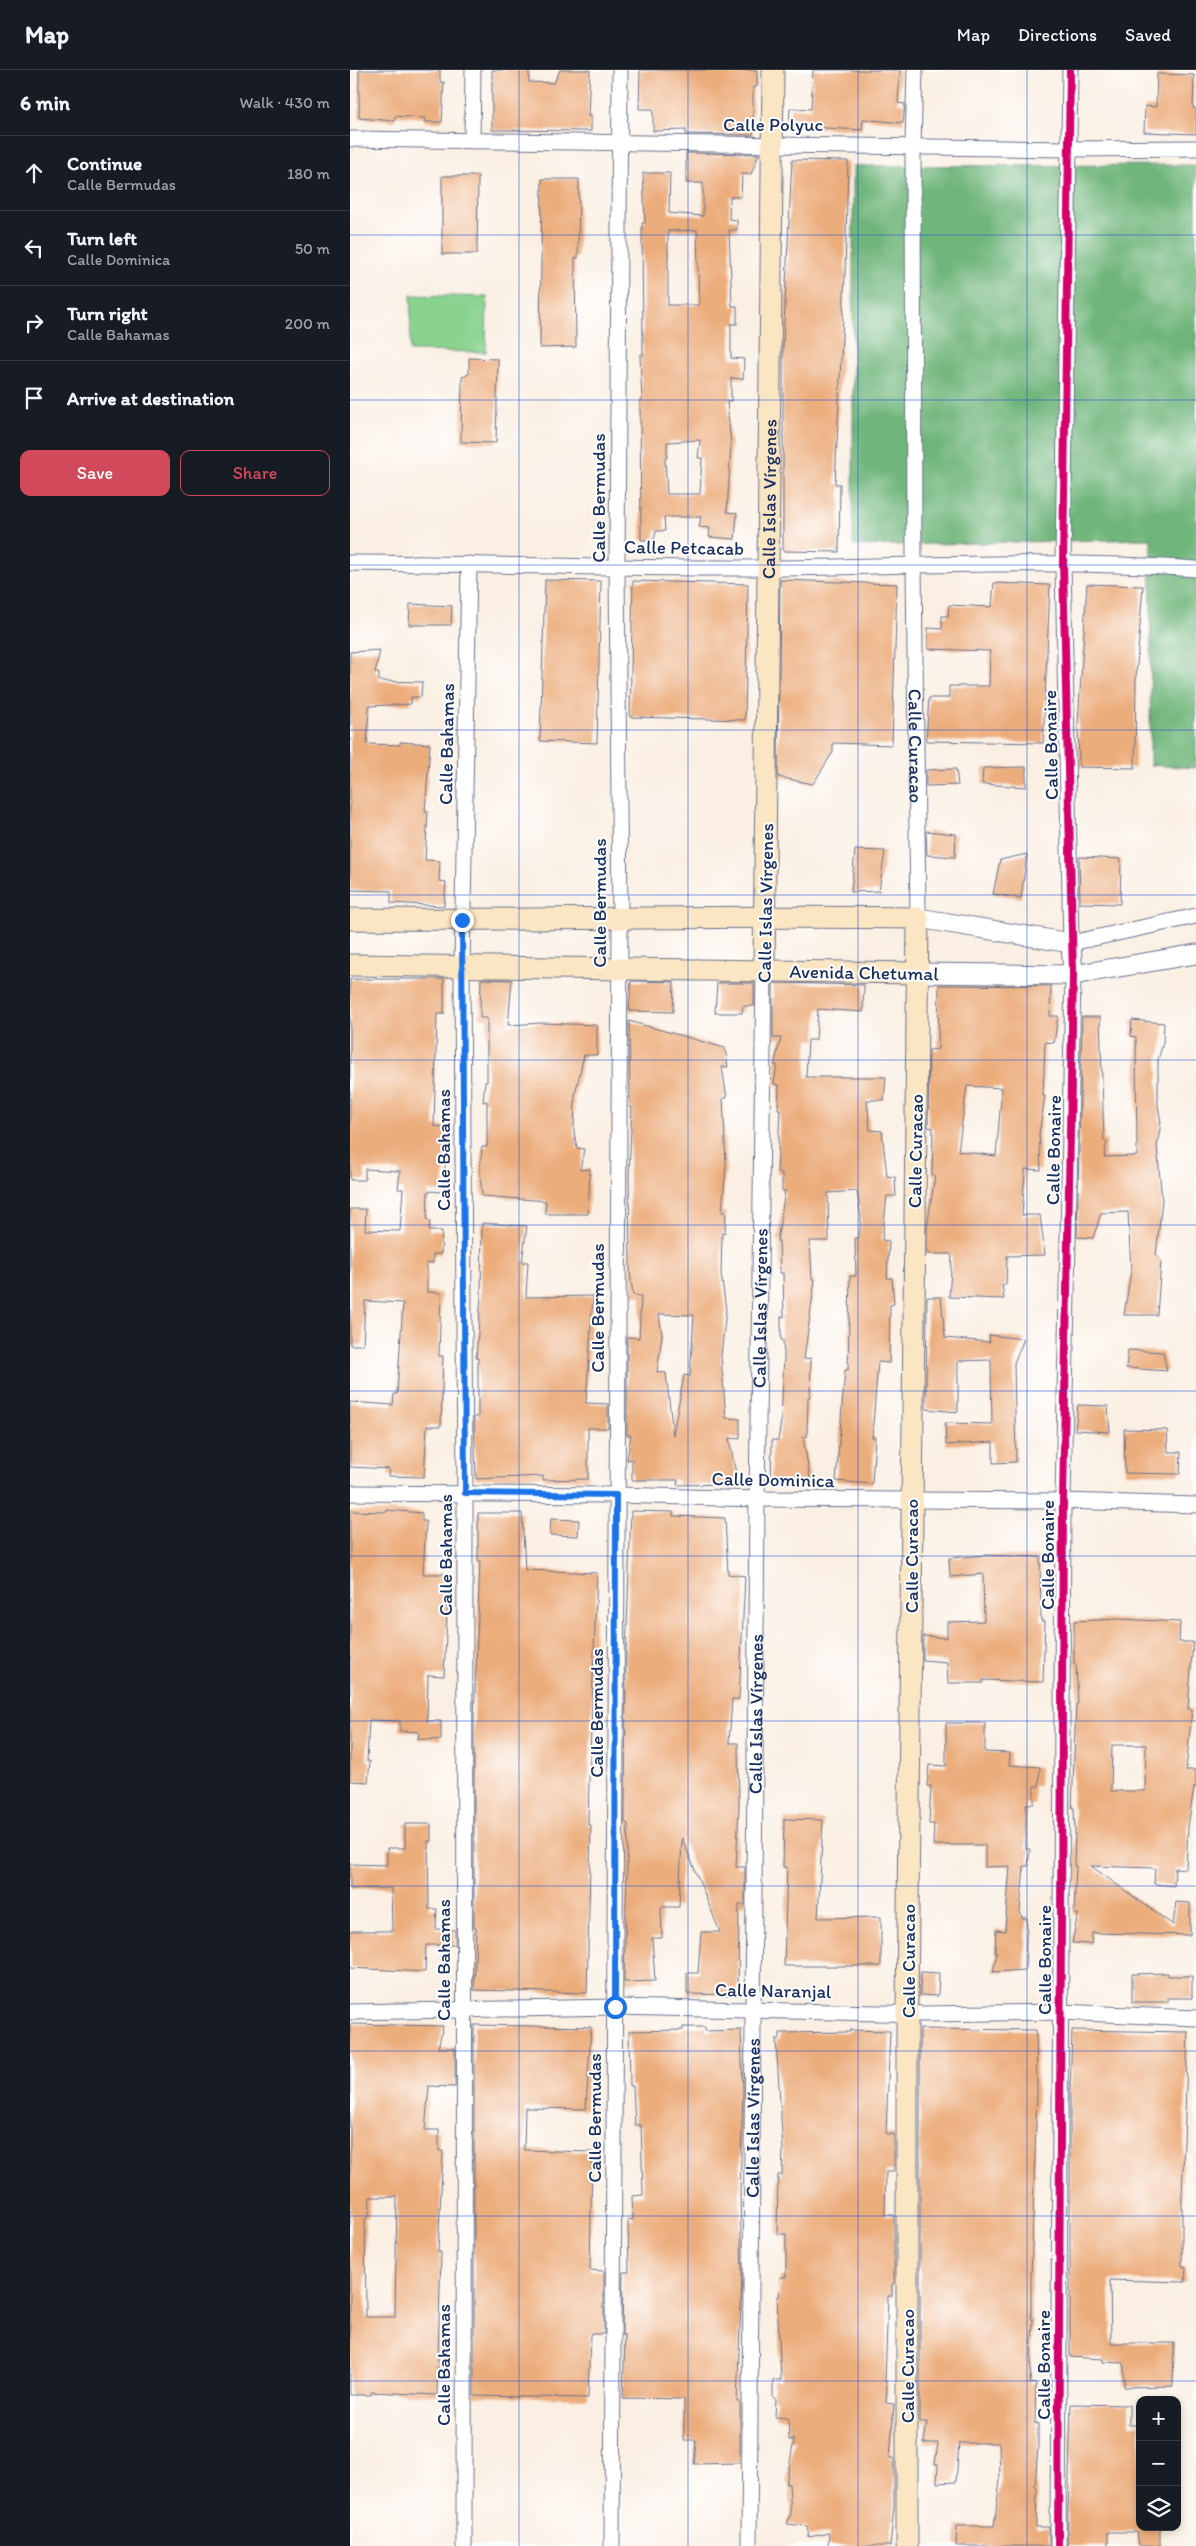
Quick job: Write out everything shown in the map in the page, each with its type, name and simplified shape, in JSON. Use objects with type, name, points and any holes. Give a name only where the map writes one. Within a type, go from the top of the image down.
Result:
[{"type":"main road","name":"Calle Islas Vírgenes","points":[[764,971],[773,70]]},
{"type":"main road","points":[[350,919],[462,920],[765,916],[918,918]]},
{"type":"main road","name":"Calle Curacao","points":[[906,2546],[907,2012],[918,918]]},
{"type":"main road","name":"Avenida Chetumal","points":[[350,965],[917,973]]},
{"type":"street","points":[[472,140],[473,70]]},
{"type":"street","name":"Calle Bermudas","points":[[612,2546],[620,918],[617,566],[620,70]]},
{"type":"street","points":[[913,145],[915,70]]},
{"type":"street","points":[[1070,70],[1070,148]]},
{"type":"street","name":"Calle Polyuc","points":[[350,139],[1196,148]]},
{"type":"street","name":"Calle Curacao","points":[[913,145],[914,565],[918,918]]},
{"type":"street","name":"Calle Bonaire","points":[[1058,2546],[1063,1501],[1073,975],[1063,564],[1070,148]]},
{"type":"street","name":"Calle Petcacab","points":[[350,563],[768,568],[1063,564],[1137,565],[1196,569]]},
{"type":"street","name":"Calle Bahamas","points":[[464,2546],[462,2011],[465,1493],[462,920],[469,564]]},
{"type":"street","points":[[918,918],[1071,943],[1196,916]]},
{"type":"street","name":"Avenida Chetumal","points":[[917,973],[1073,975],[1196,954]]},
{"type":"street","name":"Calle Islas Vírgenes","points":[[749,2546],[752,2010],[764,971]]},
{"type":"street","name":"Calle Dominica","points":[[350,1492],[1196,1504]]},
{"type":"street","name":"Calle Naranjal","points":[[350,2012],[615,2007],[907,2012],[1060,2012],[1196,2018]]},
{"type":"green space","points":[[1196,165],[1196,768],[1150,765],[1151,539],[853,546],[853,166]]},
{"type":"green space","points":[[411,295],[487,297],[486,352],[410,351]]},
{"type":"building","points":[[359,70],[440,70],[440,82],[444,82],[442,122],[424,122],[425,118],[395,116],[395,121],[359,118]]},
{"type":"building","points":[[492,70],[529,70],[529,82],[554,83],[560,70],[590,70],[588,116],[591,116],[591,131],[492,130]]},
{"type":"building","points":[[640,70],[757,70],[757,87],[753,87],[753,135],[686,134],[686,130],[653,131],[653,109],[639,109]]},
{"type":"building","points":[[813,70],[900,70],[898,103],[905,104],[903,123],[863,119],[862,130],[789,126],[790,108],[811,109]]},
{"type":"building","points":[[1157,74],[1194,75],[1193,108],[1196,108],[1196,134],[1144,132],[1145,106],[1156,107]]},
{"type":"building","points":[[686,153],[759,154],[751,174],[742,174],[741,197],[730,197],[729,219],[737,220],[737,230],[729,230],[732,306],[737,306],[737,324],[731,324],[731,358],[744,359],[743,379],[731,378],[731,401],[727,401],[731,446],[727,512],[737,513],[735,539],[709,537],[710,528],[699,527],[701,517],[664,517],[665,531],[656,531],[654,540],[641,540],[640,400],[642,400],[640,355],[643,355],[642,223],[645,223],[643,173],[670,173],[669,213],[703,216],[703,183],[686,183]],"holes":[[[697,230],[699,305],[668,305],[668,231]],[[700,440],[698,458],[702,458],[700,494],[667,494],[665,458],[667,458],[667,442]]]},
{"type":"building","points":[[792,160],[848,161],[845,275],[835,484],[840,484],[839,552],[783,551],[783,345]]},
{"type":"building","points":[[442,176],[478,176],[477,254],[442,254]]},
{"type":"building","points":[[542,179],[579,179],[578,258],[575,258],[576,347],[540,348]]},
{"type":"building","points":[[469,358],[498,359],[496,443],[461,442],[462,377],[469,374]]},
{"type":"building","points":[[545,580],[601,581],[597,743],[540,741]]},
{"type":"building","points":[[780,580],[897,584],[892,745],[833,743],[833,752],[813,784],[778,777]]},
{"type":"building","points":[[633,581],[748,584],[745,720],[630,717]]},
{"type":"building","points":[[994,583],[1050,585],[1043,743],[926,741],[929,698],[949,698],[949,686],[989,686],[990,651],[928,649],[928,628],[942,629],[942,616],[948,616],[949,605],[992,607]]},
{"type":"building","points":[[1087,584],[1143,586],[1136,677],[1135,768],[1079,767],[1078,723]]},
{"type":"building","points":[[410,604],[452,606],[451,625],[409,625]]},
{"type":"building","points":[[380,650],[375,673],[379,673],[379,681],[422,682],[421,697],[411,697],[411,704],[369,706],[367,744],[400,745],[400,742],[430,744],[425,812],[428,812],[425,860],[440,861],[439,881],[446,882],[444,906],[391,903],[391,891],[350,890],[350,652]]},
{"type":"building","points":[[1026,767],[1026,787],[982,784],[983,768]]},
{"type":"building","points":[[956,769],[958,785],[926,786],[926,770]]},
{"type":"building","points":[[926,831],[956,834],[955,857],[927,855]]},
{"type":"building","points":[[855,850],[885,851],[879,891],[851,892]]},
{"type":"building","points":[[1027,854],[1021,898],[993,894],[1000,860]]},
{"type":"building","points":[[1079,857],[1121,859],[1120,904],[1080,903]]},
{"type":"building","points":[[350,979],[444,979],[444,1014],[437,1014],[434,1126],[446,1127],[445,1168],[443,1192],[428,1191],[427,1220],[430,1221],[429,1231],[442,1231],[441,1254],[433,1254],[433,1263],[427,1263],[427,1292],[441,1293],[439,1356],[443,1356],[441,1426],[427,1426],[424,1477],[388,1476],[389,1469],[350,1467],[350,1402],[393,1405],[394,1394],[397,1394],[403,1303],[365,1301],[363,1345],[350,1345],[350,1209],[366,1209],[365,1230],[400,1231],[403,1189],[398,1189],[400,1171],[365,1169],[365,1180],[350,1180]]},
{"type":"building","points":[[481,979],[512,980],[508,1025],[542,1023],[597,1025],[597,1055],[584,1055],[575,1094],[574,1132],[577,1148],[584,1149],[580,1170],[590,1169],[588,1214],[545,1214],[546,1201],[482,1196],[480,1171],[482,1147],[487,1147],[487,1101],[483,1102],[485,1082],[487,1082],[487,1018],[480,1018]]},
{"type":"building","points":[[631,981],[674,982],[673,1012],[629,1011]]},
{"type":"building","points":[[717,983],[754,983],[754,1006],[743,1006],[742,1013],[715,1013]]},
{"type":"building","points":[[773,983],[864,985],[863,1012],[818,1009],[816,1040],[808,1040],[806,1077],[886,1077],[884,1100],[867,1100],[870,1130],[882,1131],[887,1176],[895,1177],[896,1196],[887,1196],[882,1240],[889,1241],[887,1278],[892,1278],[894,1304],[890,1305],[889,1363],[878,1362],[872,1437],[875,1437],[872,1484],[836,1481],[845,1370],[848,1370],[850,1276],[856,1276],[855,1238],[859,1238],[861,1217],[857,1191],[828,1193],[829,1241],[810,1241],[812,1279],[815,1279],[804,1359],[811,1358],[807,1437],[803,1437],[811,1484],[771,1482],[772,1440],[778,1440],[781,1421],[784,1356],[783,1340],[781,1340],[781,1316],[784,1317],[783,1273],[780,1273],[779,1241],[777,1241],[785,1191],[782,1191],[782,1173],[777,1173],[780,1109],[778,1109],[779,1085],[774,1084],[777,1065],[774,1065],[781,1038],[773,1038]]},
{"type":"building","points":[[939,985],[1051,986],[1050,1016],[1058,1016],[1054,1043],[1045,1042],[1043,1096],[1045,1096],[1039,1134],[1041,1170],[1025,1169],[1022,1215],[1040,1215],[1045,1255],[1007,1256],[1006,1285],[1002,1285],[1004,1299],[949,1297],[952,1256],[950,1254],[927,1254],[927,1228],[935,1175],[932,1175],[933,1128],[928,1127],[929,1050],[938,1049]],"holes":[[[967,1086],[1002,1088],[996,1156],[958,1151]]]},
{"type":"building","points":[[1082,1017],[1100,1017],[1104,1140],[1107,1141],[1104,1157],[1137,1156],[1136,1037],[1131,1036],[1132,1020],[1164,1023],[1163,1043],[1158,1060],[1158,1105],[1161,1123],[1157,1146],[1162,1200],[1156,1255],[1161,1261],[1157,1315],[1124,1315],[1131,1271],[1128,1212],[1101,1213],[1093,1238],[1077,1237]]},
{"type":"building","points":[[629,1021],[725,1048],[728,1067],[722,1067],[727,1098],[723,1098],[726,1165],[722,1212],[726,1212],[725,1233],[722,1233],[721,1273],[726,1310],[721,1356],[726,1418],[740,1419],[740,1439],[729,1438],[738,1484],[677,1485],[678,1480],[632,1480],[632,1459],[627,1460],[631,1435],[627,1435],[627,1337],[639,1338],[641,1296],[633,1295],[630,1272],[629,1174],[632,1107],[630,1107]],"holes":[[[659,1314],[694,1315],[690,1376],[684,1375],[673,1435],[666,1373],[657,1372],[662,1335]]]},
{"type":"building","points":[[482,1223],[527,1226],[522,1262],[528,1262],[526,1297],[593,1296],[586,1403],[608,1404],[608,1428],[588,1428],[588,1479],[543,1480],[543,1476],[476,1479],[474,1417],[478,1417],[478,1358],[476,1358],[481,1296]]},
{"type":"building","points":[[927,1297],[941,1297],[945,1338],[990,1342],[989,1335],[1024,1339],[1014,1363],[1016,1462],[993,1463],[993,1442],[946,1445],[945,1423],[992,1424],[991,1360],[958,1361],[958,1412],[926,1409]]},
{"type":"building","points":[[1128,1350],[1163,1352],[1167,1371],[1126,1368]]},
{"type":"building","points":[[1078,1405],[1108,1406],[1110,1432],[1075,1430]]},
{"type":"building","points":[[1124,1429],[1167,1430],[1168,1452],[1181,1452],[1180,1474],[1125,1473]]},
{"type":"building","points":[[387,1510],[422,1513],[422,1521],[426,1521],[423,1574],[449,1574],[444,1676],[428,1675],[427,1721],[441,1721],[441,1740],[418,1739],[419,1732],[400,1731],[400,1721],[369,1720],[367,1761],[370,1761],[368,1782],[350,1781],[350,1511],[387,1512]]},
{"type":"building","points":[[631,1511],[673,1512],[673,1516],[725,1518],[728,1574],[745,1576],[739,1699],[732,1699],[729,1743],[738,1743],[739,1807],[736,1867],[745,1867],[745,1905],[739,1905],[738,1995],[687,1994],[687,1973],[698,1973],[701,1932],[720,1932],[682,1838],[679,1907],[661,1907],[662,1938],[652,1938],[655,1981],[624,1982],[628,1824],[625,1823],[626,1656]]},
{"type":"building","points":[[478,1513],[522,1513],[525,1570],[597,1573],[589,1781],[588,1825],[591,1825],[587,1993],[474,1990],[476,1928],[474,1928],[474,1719],[480,1561],[478,1561]]},
{"type":"building","points":[[551,1519],[579,1520],[578,1536],[550,1535]]},
{"type":"building","points":[[988,1555],[1040,1557],[1041,1621],[1045,1621],[1043,1682],[983,1680],[983,1683],[948,1683],[947,1662],[923,1660],[923,1636],[947,1638],[947,1622],[984,1621],[983,1574],[950,1577],[949,1558]]},
{"type":"building","points":[[1119,1619],[1180,1622],[1179,1642],[1193,1642],[1188,1709],[1192,1709],[1186,1770],[1196,1770],[1196,1787],[1194,1787],[1188,1827],[1186,1869],[1175,1868],[1174,1886],[1154,1884],[1155,1868],[1091,1866],[1173,1925],[1176,1902],[1190,1903],[1190,1935],[1092,1933],[1091,1944],[1072,1943],[1078,1914],[1074,1914],[1076,1866],[1074,1866],[1074,1808],[1072,1808],[1076,1704],[1078,1704],[1076,1664],[1074,1664],[1074,1621]],"holes":[[[1112,1745],[1146,1745],[1145,1791],[1111,1791]]]},
{"type":"building","points":[[946,1723],[985,1723],[985,1752],[1010,1753],[1009,1765],[1040,1767],[1039,1786],[1034,1786],[1034,1804],[1026,1804],[1026,1849],[1030,1849],[1028,1866],[1024,1866],[1020,1912],[1022,1918],[1027,1918],[1025,1970],[993,1972],[997,1952],[995,1952],[996,1930],[1005,1931],[1010,1866],[985,1867],[985,1845],[933,1845],[934,1824],[929,1824],[931,1786],[927,1786],[929,1765],[946,1766]]},
{"type":"building","points":[[784,1819],[823,1820],[818,1918],[881,1917],[881,1966],[784,1966],[787,1867],[783,1867]]},
{"type":"building","points":[[405,1824],[431,1824],[431,1841],[428,1841],[429,1909],[437,1909],[436,1929],[455,1930],[455,1945],[426,1945],[425,1972],[350,1968],[350,1931],[392,1931],[392,1928],[391,1888],[350,1889],[350,1864],[387,1865],[387,1848],[405,1848]]},
{"type":"building","points":[[921,1972],[939,1973],[938,1996],[920,1995]]},
{"type":"building","points":[[1168,1973],[1168,1976],[1192,1976],[1192,1998],[1168,1998],[1168,2002],[1132,2002],[1132,1974]]},
{"type":"building","points":[[350,2024],[443,2026],[438,2048],[455,2048],[455,2087],[429,2086],[425,2130],[439,2130],[439,2151],[443,2151],[438,2252],[441,2252],[437,2395],[371,2392],[371,2395],[350,2395]],"holes":[[[397,2195],[395,2317],[366,2317],[365,2219],[369,2216],[370,2197],[394,2197]]]},
{"type":"building","points":[[474,2025],[591,2027],[586,2109],[525,2108],[524,2150],[592,2152],[590,2270],[604,2271],[604,2334],[590,2334],[588,2398],[474,2396]]},
{"type":"building","points":[[683,2027],[705,2027],[705,2031],[741,2030],[743,2091],[740,2192],[742,2277],[737,2402],[740,2402],[740,2463],[694,2464],[696,2440],[684,2440],[684,2399],[623,2398],[625,2335],[622,2335],[623,2272],[629,2272],[628,2219],[633,2220],[632,2196],[643,2195],[641,2125],[635,2125],[633,2086],[630,2086],[629,2031],[683,2030]]},
{"type":"building","points":[[920,2029],[1036,2030],[1037,2092],[1031,2278],[1031,2319],[1033,2319],[1030,2383],[1036,2384],[1035,2424],[1038,2424],[1035,2487],[1037,2487],[1036,2527],[1049,2527],[1049,2546],[956,2546],[957,2526],[994,2526],[1000,2480],[999,2443],[959,2443],[956,2482],[937,2483],[938,2464],[935,2464],[938,2443],[924,2443],[927,2422],[920,2422]]},
{"type":"building","points":[[850,2030],[890,2031],[886,2134],[894,2134],[894,2171],[886,2171],[885,2215],[894,2215],[894,2284],[892,2284],[892,2296],[888,2296],[885,2382],[887,2382],[886,2403],[894,2404],[890,2458],[894,2458],[894,2507],[890,2546],[828,2546],[829,2533],[809,2537],[807,2526],[787,2524],[791,2514],[789,2484],[786,2484],[794,2440],[789,2440],[788,2418],[775,2417],[776,2398],[773,2398],[773,2380],[781,2380],[777,2297],[779,2297],[780,2277],[786,2277],[786,2234],[777,2234],[778,2175],[782,2175],[783,2149],[776,2039],[780,2039],[780,2033],[850,2032]]},
{"type":"building","points":[[1072,2030],[1188,2032],[1182,2197],[1182,2266],[1186,2267],[1185,2282],[1110,2280],[1111,2343],[1174,2343],[1173,2386],[1124,2387],[1124,2363],[1103,2362],[1103,2359],[1070,2357],[1070,2092]]},
{"type":"building","points":[[1071,2404],[1129,2405],[1129,2425],[1136,2425],[1136,2531],[1160,2531],[1160,2546],[1138,2546],[1136,2532],[1108,2532],[1108,2546],[1067,2546]]},
{"type":"cycle path","points":[[1058,2546],[1063,1501],[1073,975],[1063,564],[1070,70]]},
{"type":"route","points":[[462,920],[465,1493],[616,1495],[615,2007]]}]
